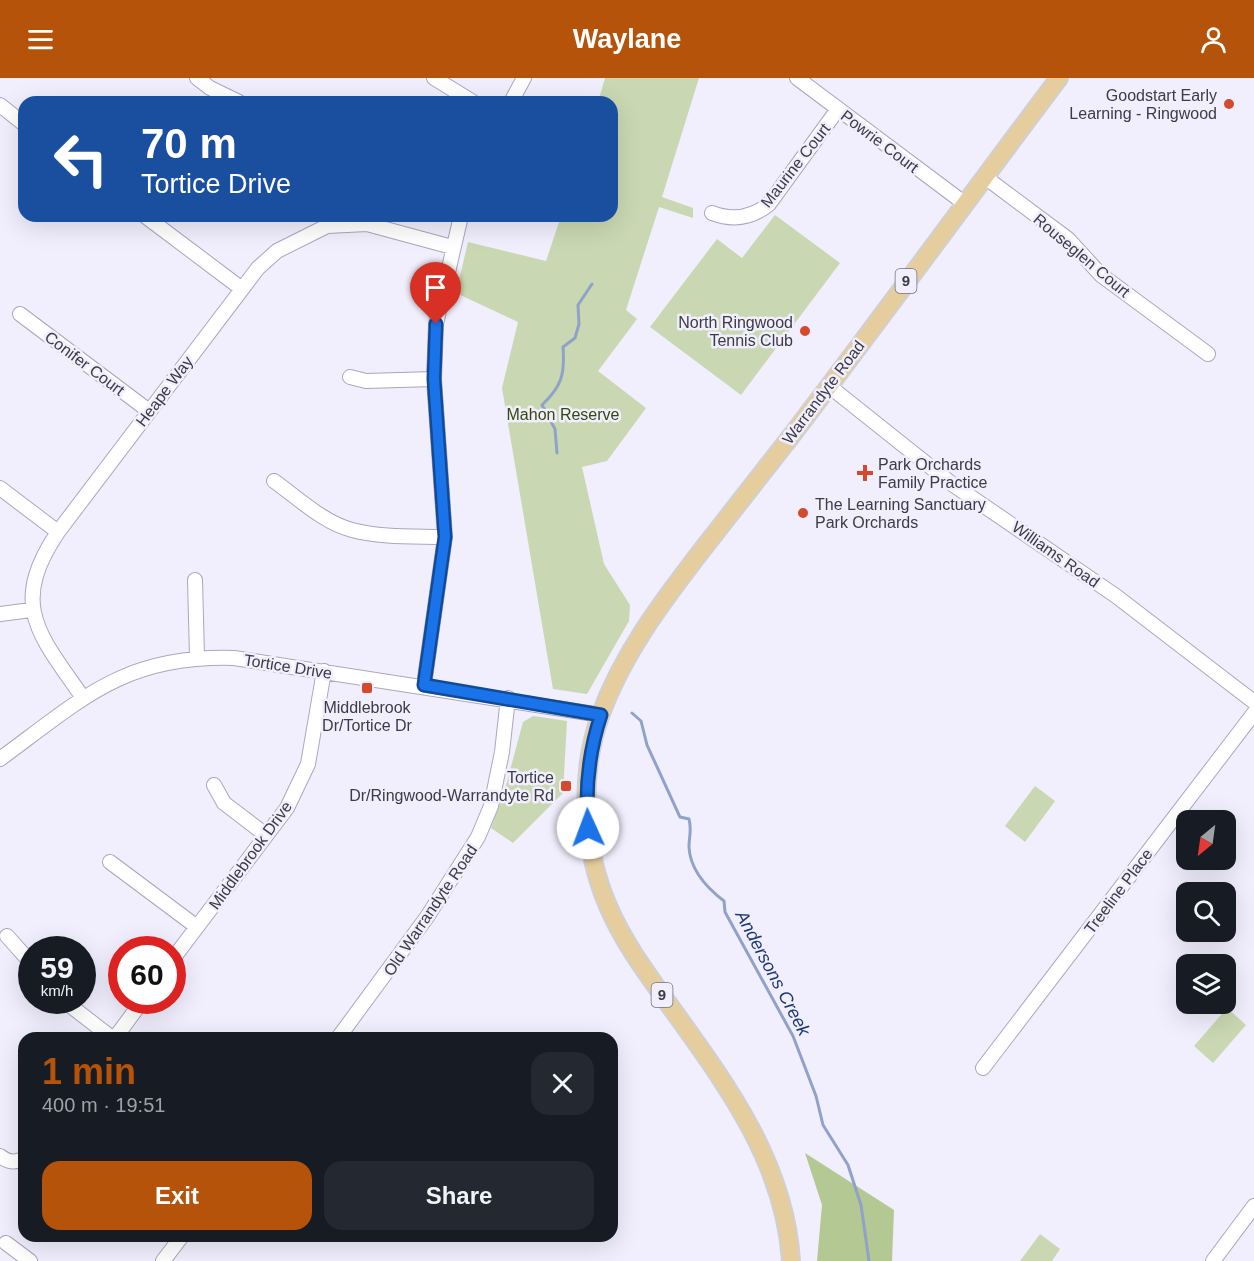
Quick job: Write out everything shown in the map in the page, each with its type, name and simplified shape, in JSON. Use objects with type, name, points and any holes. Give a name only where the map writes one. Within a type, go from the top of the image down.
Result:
[{"type":"main road","name":"Warrandyte Road","points":[[601,715],[614,683],[649,619],[829,386],[1059,78]]},
{"type":"main road","name":"9","points":[[601,715],[591,754],[587,814],[594,865],[608,907],[633,952],[722,1079],[759,1141],[781,1200],[790,1240],[791,1261]]},
{"type":"street","points":[[197,78],[226,96]]},
{"type":"street","points":[[434,78],[463,96]]},
{"type":"street","points":[[514,96],[524,78]]},
{"type":"street","name":"Powrie Court","points":[[797,78],[964,203]]},
{"type":"street","points":[[0,105],[18,119]]},
{"type":"street","name":"Maurine Court","points":[[712,213],[724,218],[755,215],[769,204],[838,109]]},
{"type":"street","name":"Rouseglen Court","points":[[985,177],[1068,239],[1101,275],[1208,354]]},
{"type":"street","points":[[153,222],[242,289]]},
{"type":"street","name":"Heape Way","points":[[83,698],[41,636],[31,610],[36,574],[58,532],[258,268],[277,251],[323,222]]},
{"type":"street","name":"Heape Way","points":[[339,222],[367,224],[452,247]]},
{"type":"street","points":[[424,685],[445,537],[434,379],[436,324],[459,222]]},
{"type":"street","name":"Conifer Court","points":[[20,314],[149,411]]},
{"type":"street","points":[[350,377],[366,381],[434,379]]},
{"type":"street","name":"Williams Road","points":[[829,386],[952,484],[1116,596],[1254,702]]},
{"type":"street","points":[[274,481],[324,516],[351,530],[379,534],[445,537]]},
{"type":"street","points":[[0,488],[58,532]]},
{"type":"street","points":[[195,580],[197,657]]},
{"type":"street","points":[[0,614],[31,610]]},
{"type":"street","name":"Tortice Drive","points":[[0,759],[83,698],[145,667],[197,657],[234,658],[424,685],[601,715]]},
{"type":"street","name":"Middlebrook Drive","points":[[186,942],[287,808],[309,764],[324,671]]},
{"type":"street","name":"Old Warrandyte Road","points":[[343,1032],[427,917],[478,837],[491,806],[502,752],[508,699]]},
{"type":"street","name":"Treeline Place","points":[[982,1068],[1254,713]]},
{"type":"street","points":[[214,785],[224,804],[266,835]]},
{"type":"street","points":[[110,862],[197,927]]},
{"type":"street","points":[[7,936],[18,948]]},
{"type":"street","points":[[81,1014],[105,1032]]},
{"type":"street","points":[[118,1032],[131,1014]]},
{"type":"street","points":[[0,1156],[9,1162],[18,1160]]},
{"type":"street","points":[[1213,1261],[1254,1206]]},
{"type":"street","points":[[163,1261],[177,1242]]},
{"type":"street","points":[[6,1243],[15,1256],[30,1261]]},
{"type":"green space","name":"Mahon Reserve","points":[[605,78],[699,78],[662,197],[693,208],[693,218],[659,207],[626,310],[637,319],[598,371],[646,408],[607,461],[582,467],[604,564],[630,605],[629,621],[587,694],[553,689],[502,388],[518,322],[456,293],[468,242],[546,261],[559,222],[618,222],[618,96],[600,96]]},
{"type":"green space","points":[[775,215],[840,263],[741,395],[650,327],[717,239],[742,258]]},
{"type":"green space","points":[[533,716],[567,721],[563,793],[513,843],[491,828],[505,789],[523,722]]},
{"type":"green space","points":[[1035,786],[1055,801],[1025,842],[1005,826]]},
{"type":"green space","points":[[1222,1014],[1234,1014],[1246,1025],[1213,1063],[1194,1046]]},
{"type":"green space","points":[[805,1153],[894,1210],[892,1261],[817,1261],[822,1205]]},
{"type":"green space","points":[[1040,1234],[1060,1249],[1052,1261],[1020,1261]]},
{"type":"waterway","name":"Andersons Creek","points":[[557,453],[555,429],[542,405],[554,392],[561,379],[563,347],[575,338],[579,324],[578,305],[592,284]]},
{"type":"waterway","name":"Andersons Creek","points":[[632,713],[641,721],[647,745],[680,817],[689,819],[689,847],[692,863],[706,884],[724,901],[725,912],[793,1036],[816,1096],[823,1125],[848,1165],[861,1205],[869,1261]]},
{"type":"place","name":"Goodstart Early Learning - Ringwood","points":[[1229,104]]},
{"type":"place","name":"North Ringwood Tennis Club","points":[[805,331]]},
{"type":"place","name":"Park Orchards Family Practice","points":[[865,473]]},
{"type":"place","name":"The Learning Sanctuary Park Orchards","points":[[803,513]]},
{"type":"place","name":"Middlebrook Dr/Tortice Dr","points":[[367,688]]},
{"type":"place","name":"Tortice Dr/Ringwood-Warrandyte Rd","points":[[566,786]]},
{"type":"route","points":[[436,324],[434,379],[445,537],[424,685],[601,715],[594,737],[587,782],[588,828]]}]
